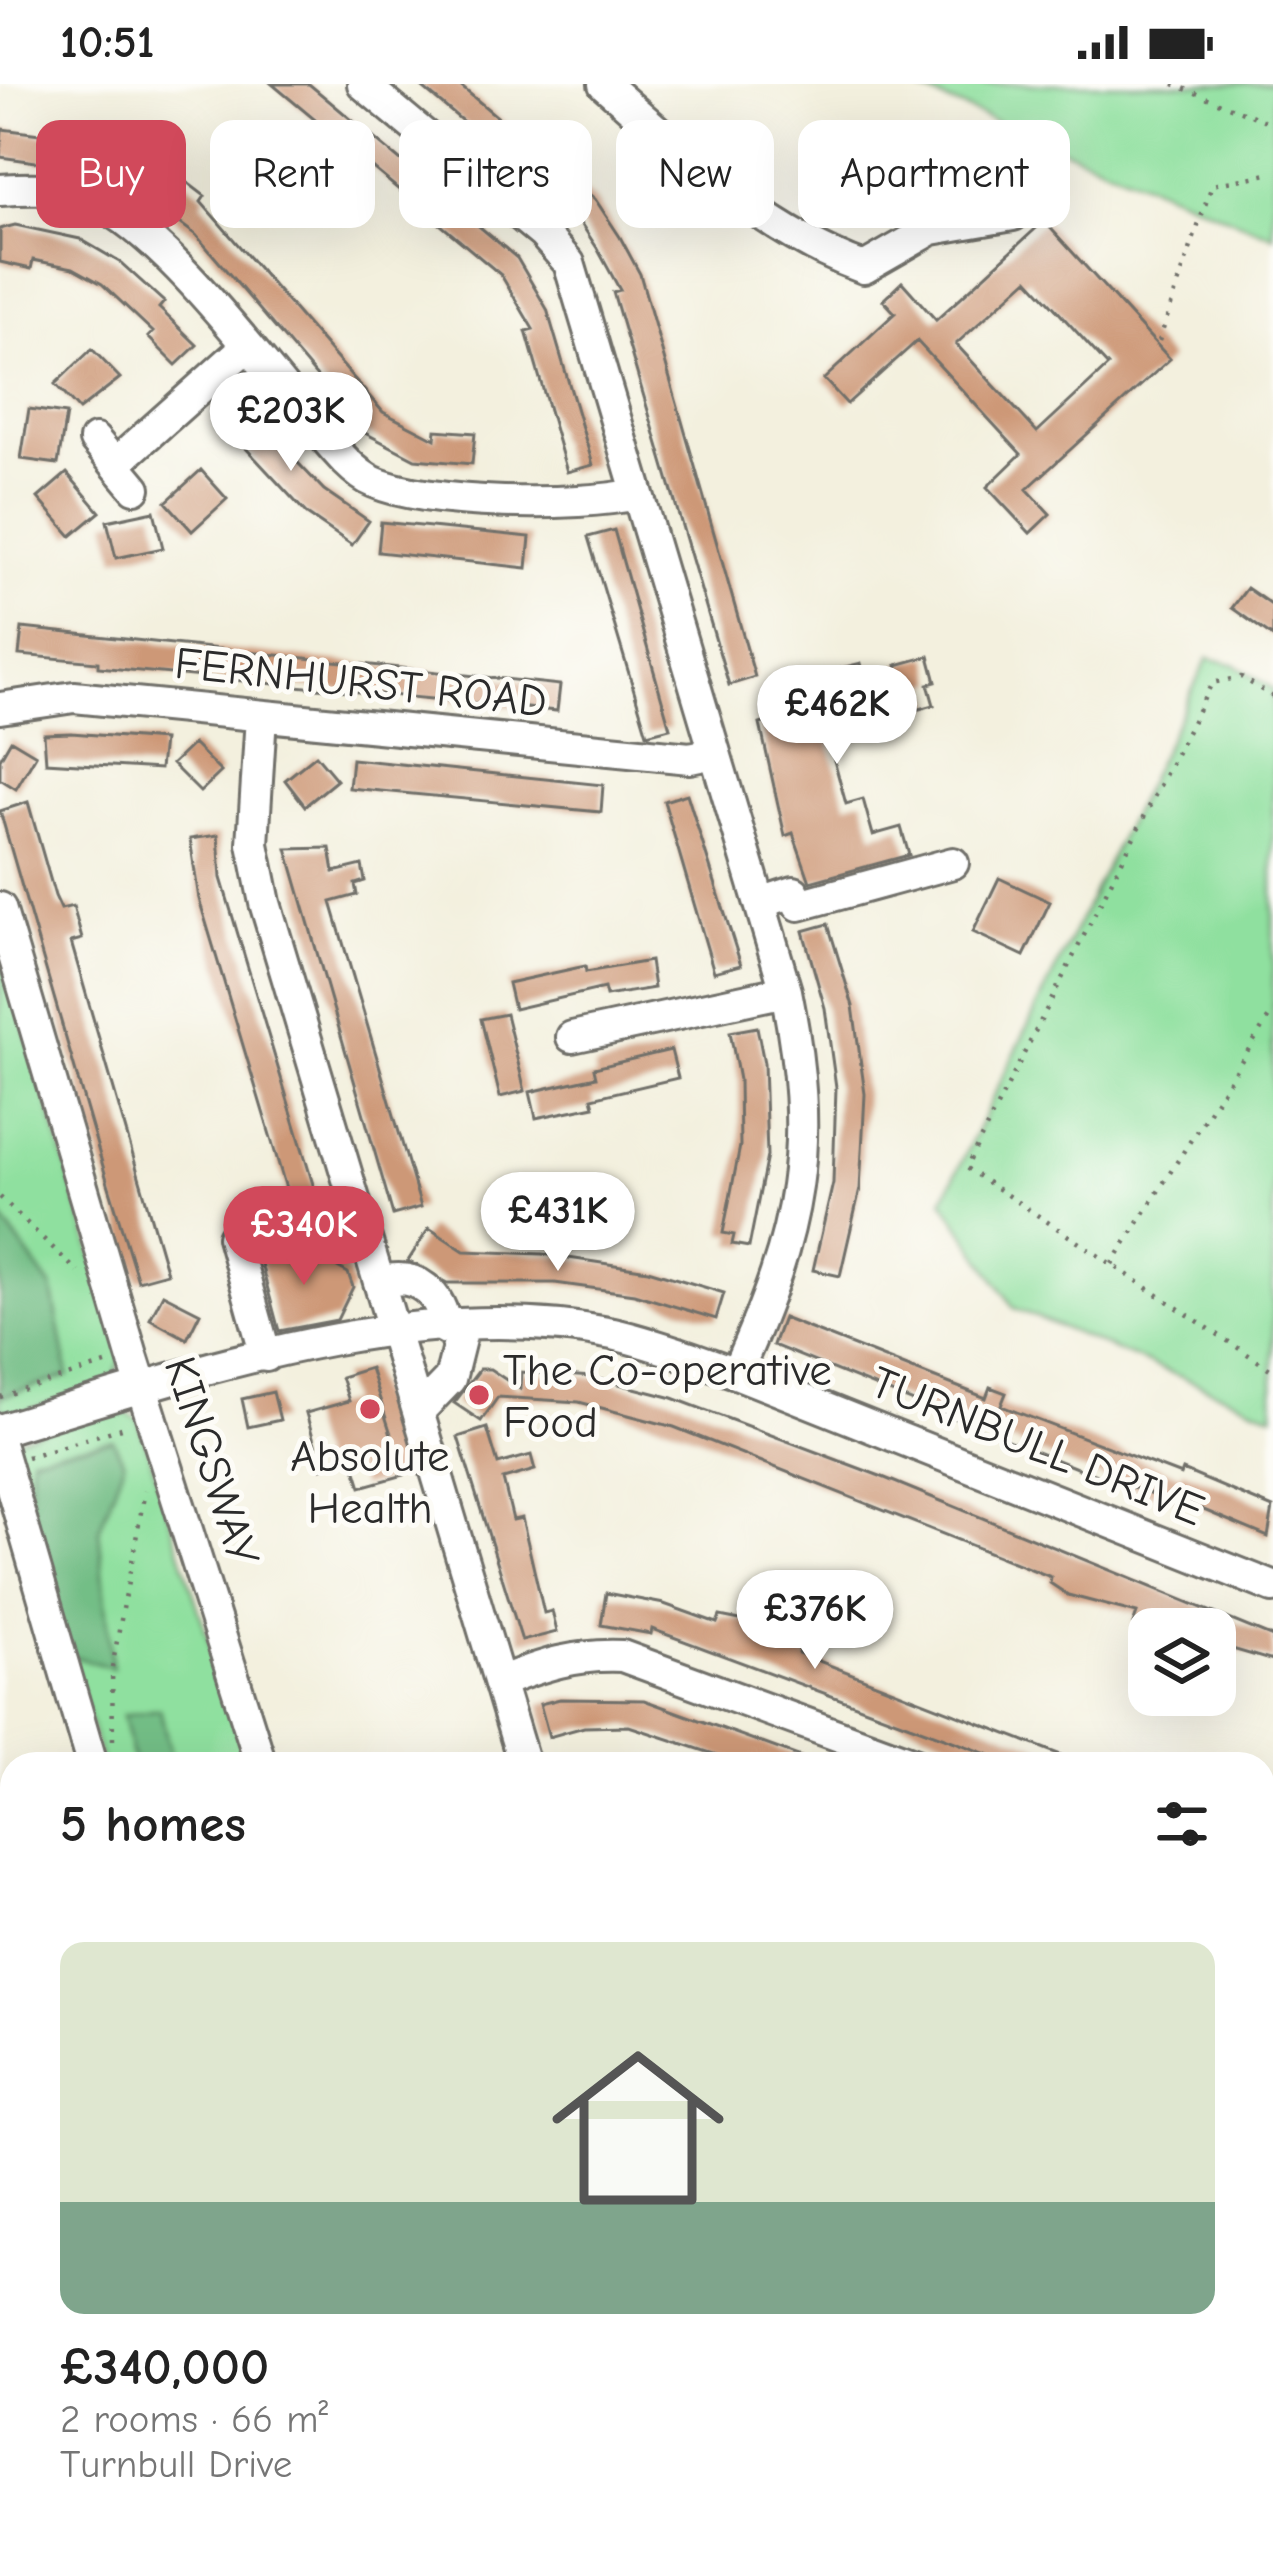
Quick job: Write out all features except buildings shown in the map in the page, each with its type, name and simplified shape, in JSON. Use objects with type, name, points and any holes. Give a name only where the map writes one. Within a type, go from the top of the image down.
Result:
[{"type":"street","points":[[363,84],[543,234],[569,262],[786,992],[804,1079],[804,1152],[785,1245],[736,1373]]},
{"type":"street","points":[[604,84],[704,171],[814,250],[864,268],[938,228]]},
{"type":"street","points":[[0,190],[42,188],[82,196],[126,219],[332,445],[372,482],[541,505],[637,494]]},
{"type":"street","points":[[115,464],[246,347]]},
{"type":"street","name":"FERNHURST ROAD","points":[[0,708],[74,697],[689,758],[714,753]]},
{"type":"street","points":[[261,716],[253,844],[265,903],[520,1752]]},
{"type":"street","points":[[760,903],[794,892],[800,905],[953,862]]},
{"type":"street","name":"KINGSWAY","points":[[0,908],[132,1356],[257,1752]]},
{"type":"street","points":[[572,1037],[786,992]]},
{"type":"street","points":[[233,1237],[266,1356]]},
{"type":"street","points":[[380,1282],[410,1280],[429,1289],[442,1302],[454,1328],[450,1379],[419,1412]]},
{"type":"street","name":"TURNBULL DRIVE","points":[[0,1430],[266,1356],[394,1333],[527,1325],[613,1334],[736,1373],[1273,1587]]},
{"type":"street","points":[[2,1455],[101,1752]]},
{"type":"street","points":[[500,1682],[548,1662],[585,1654],[622,1656],[883,1752]]},
{"type":"path","points":[[1173,84],[1273,124]]},
{"type":"path","points":[[1160,341],[1212,185],[1273,173]]},
{"type":"path","points":[[1273,698],[1241,677],[1212,683],[966,1168],[1273,1371]]},
{"type":"path","points":[[1112,1264],[1273,1011]]},
{"type":"path","points":[[0,1197],[86,1281]]},
{"type":"path","points":[[0,1396],[132,1356]]},
{"type":"path","points":[[2,1455],[156,1431],[112,1668],[102,1752]]},
{"type":"green space","points":[[905,84],[1273,84],[1273,236],[1070,152],[1070,120],[992,120]]},
{"type":"green space","points":[[1208,658],[1236,665],[1273,689],[1273,1415],[1014,1308],[943,1200]]},
{"type":"green space","points":[[0,943],[123,1356],[110,1384],[16,1414],[0,1408]]},
{"type":"green space","points":[[0,1216],[52,1288],[68,1376],[0,1397]]},
{"type":"green space","points":[[115,1408],[138,1419],[244,1752],[98,1752],[11,1452],[15,1439]]},
{"type":"green space","points":[[113,1440],[124,1462],[99,1530],[112,1668],[68,1655],[30,1521],[31,1456]]},
{"type":"green space","points":[[160,1709],[170,1752],[131,1752],[123,1715]]},
{"type":"place","name":"The Co-operative Food","points":[[479,1395]]},
{"type":"place","name":"Absolute Health","points":[[370,1409]]}]
